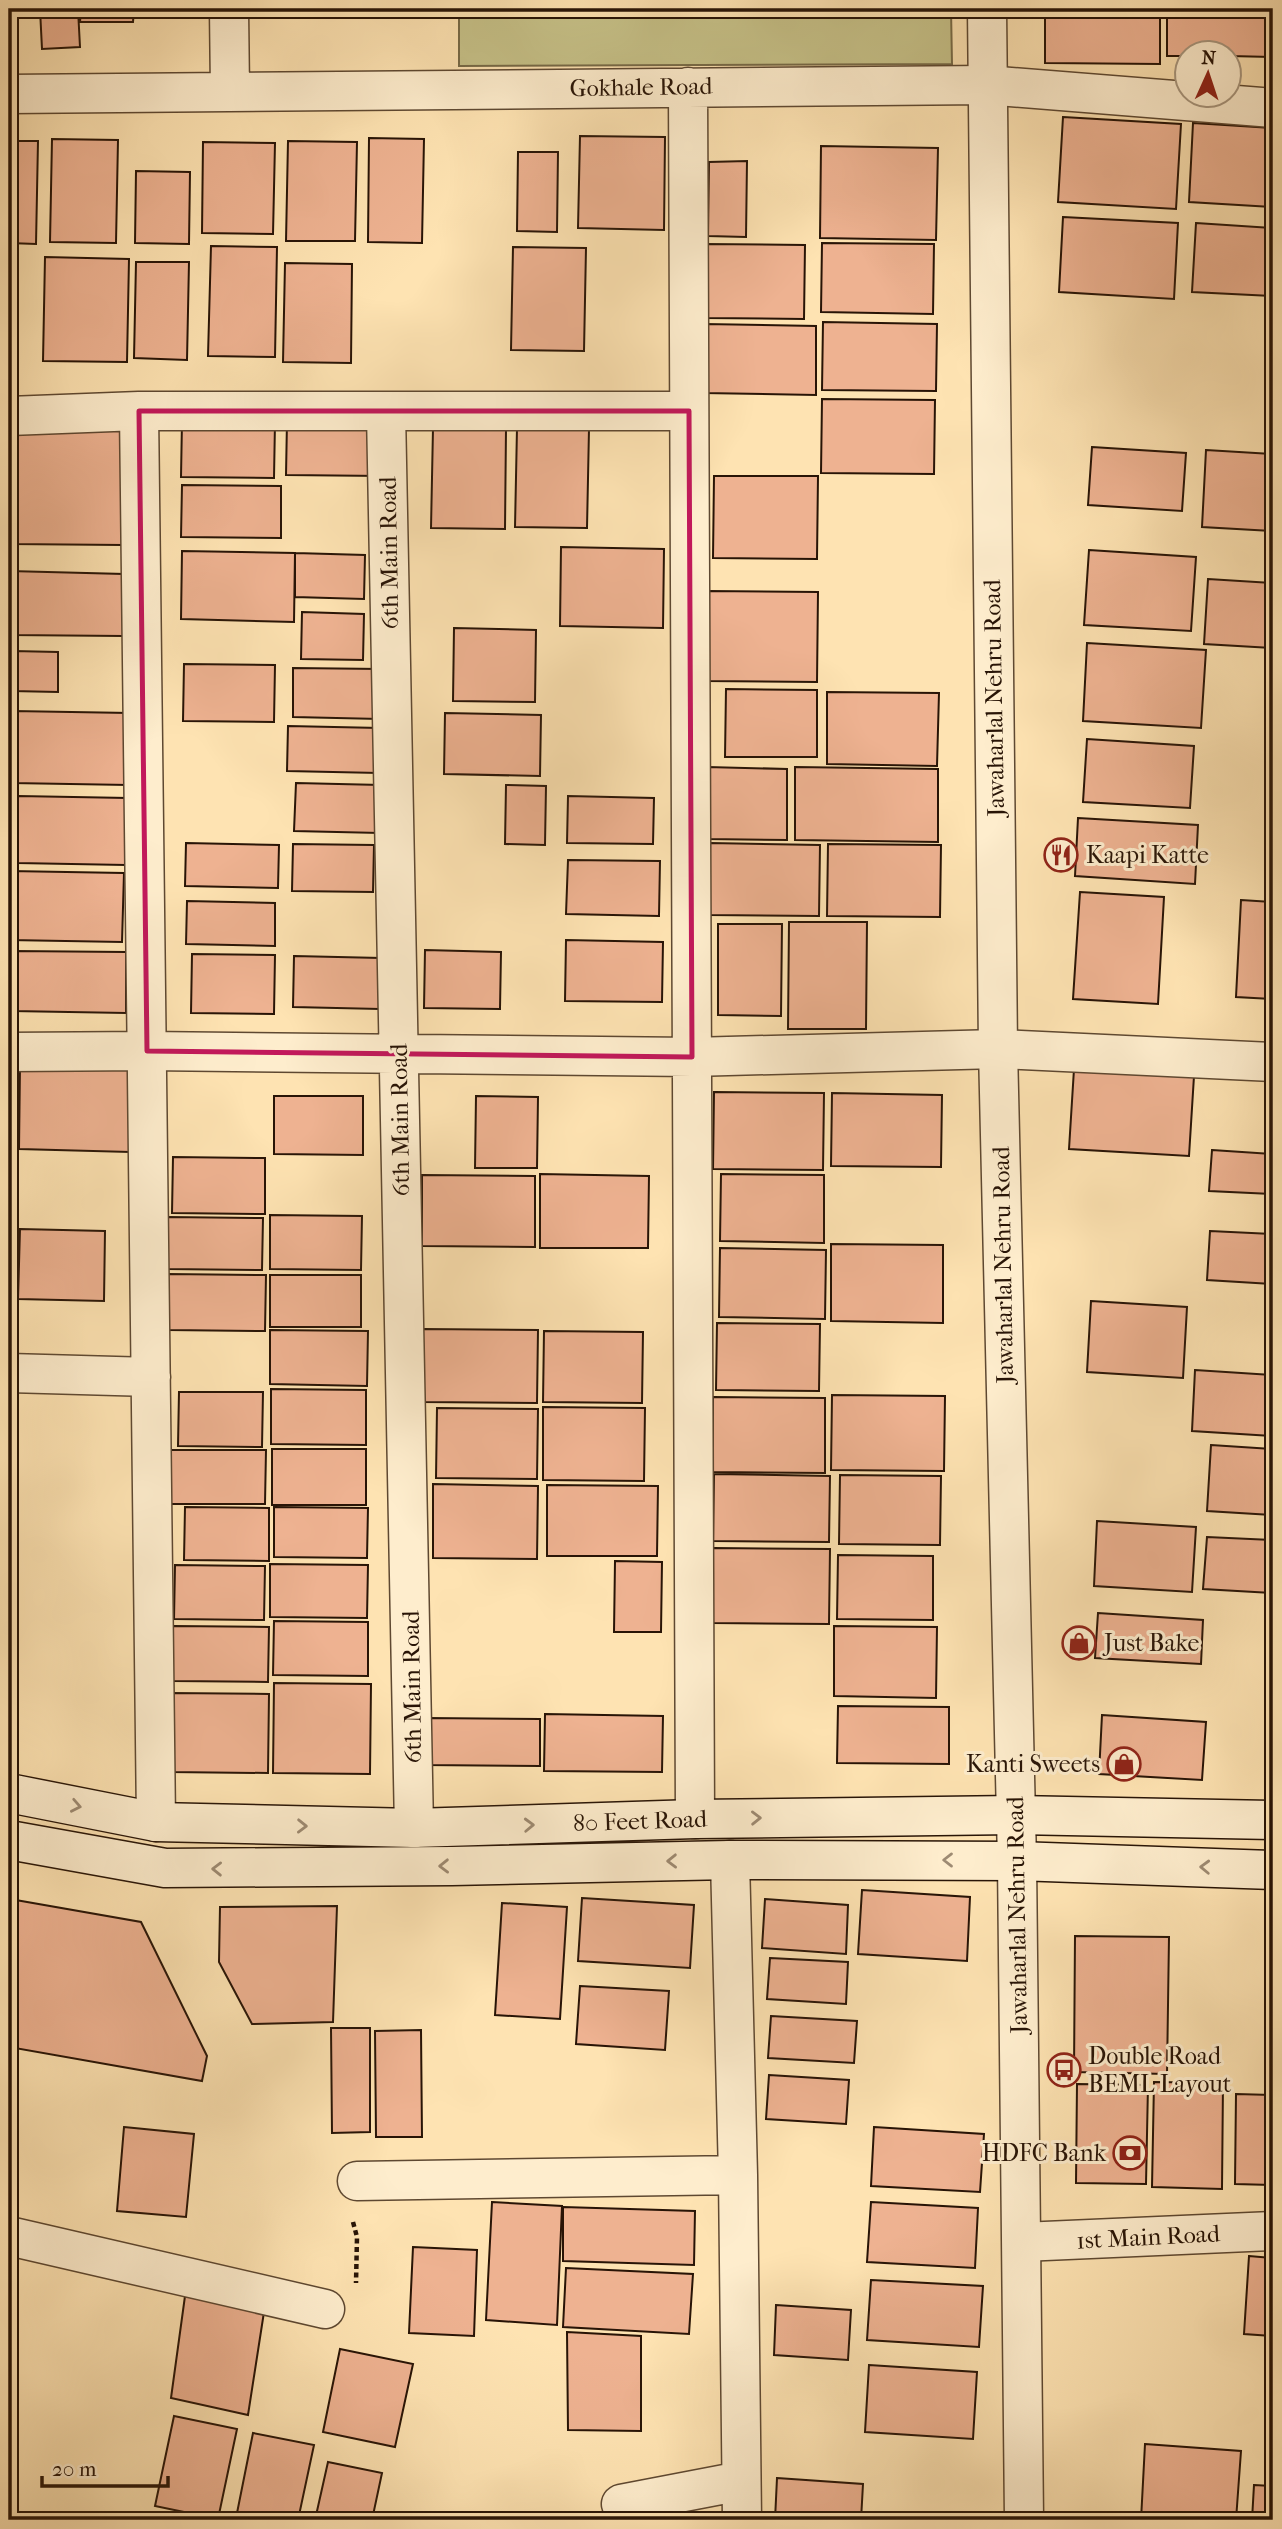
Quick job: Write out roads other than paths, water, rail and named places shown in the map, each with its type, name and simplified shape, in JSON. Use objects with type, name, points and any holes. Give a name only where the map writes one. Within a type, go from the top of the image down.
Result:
[{"type":"street","points":[[229,9],[230,92]]},
{"type":"street","name":"Jawaharlal Nehru Road","points":[[987,9],[998,1049],[1017,1861],[1024,2520]]},
{"type":"street","name":"Gokhale Road","points":[[9,94],[986,85],[1273,108]]},
{"type":"street","points":[[688,87],[695,1819]]},
{"type":"street","points":[[9,416],[139,411],[689,411]]},
{"type":"street","points":[[139,411],[156,1822]]},
{"type":"street","name":"6th Main Road","points":[[386,412],[414,1828]]},
{"type":"street","points":[[9,1052],[692,1057],[998,1049],[1273,1062]]},
{"type":"street","points":[[9,1373],[151,1377]]},
{"type":"street","name":"80 Feet Road","points":[[9,1793],[156,1822],[414,1828],[695,1819],[1015,1815],[1273,1820]]},
{"type":"street","name":"80 Feet Road","points":[[9,1840],[165,1868],[730,1860],[1017,1861],[1273,1870]]},
{"type":"street","points":[[730,1860],[742,2520]]},
{"type":"street","points":[[357,2181],[737,2175]]},
{"type":"street","name":"1st Main Road","points":[[1022,2242],[1273,2231]]},
{"type":"street","points":[[9,2236],[324,2309]]},
{"type":"street","points":[[621,2504],[741,2481]]},
{"type":"place","name":"Kaapi Katte","points":[[1061,855]]},
{"type":"place","name":"Just Bake","points":[[1079,1643]]},
{"type":"place","name":"Kanti Sweets","points":[[1124,1764]]},
{"type":"place","name":"Double Road BEML Layout","points":[[1064,2070]]},
{"type":"place","name":"HDFC Bank","points":[[1130,2153]]}]
